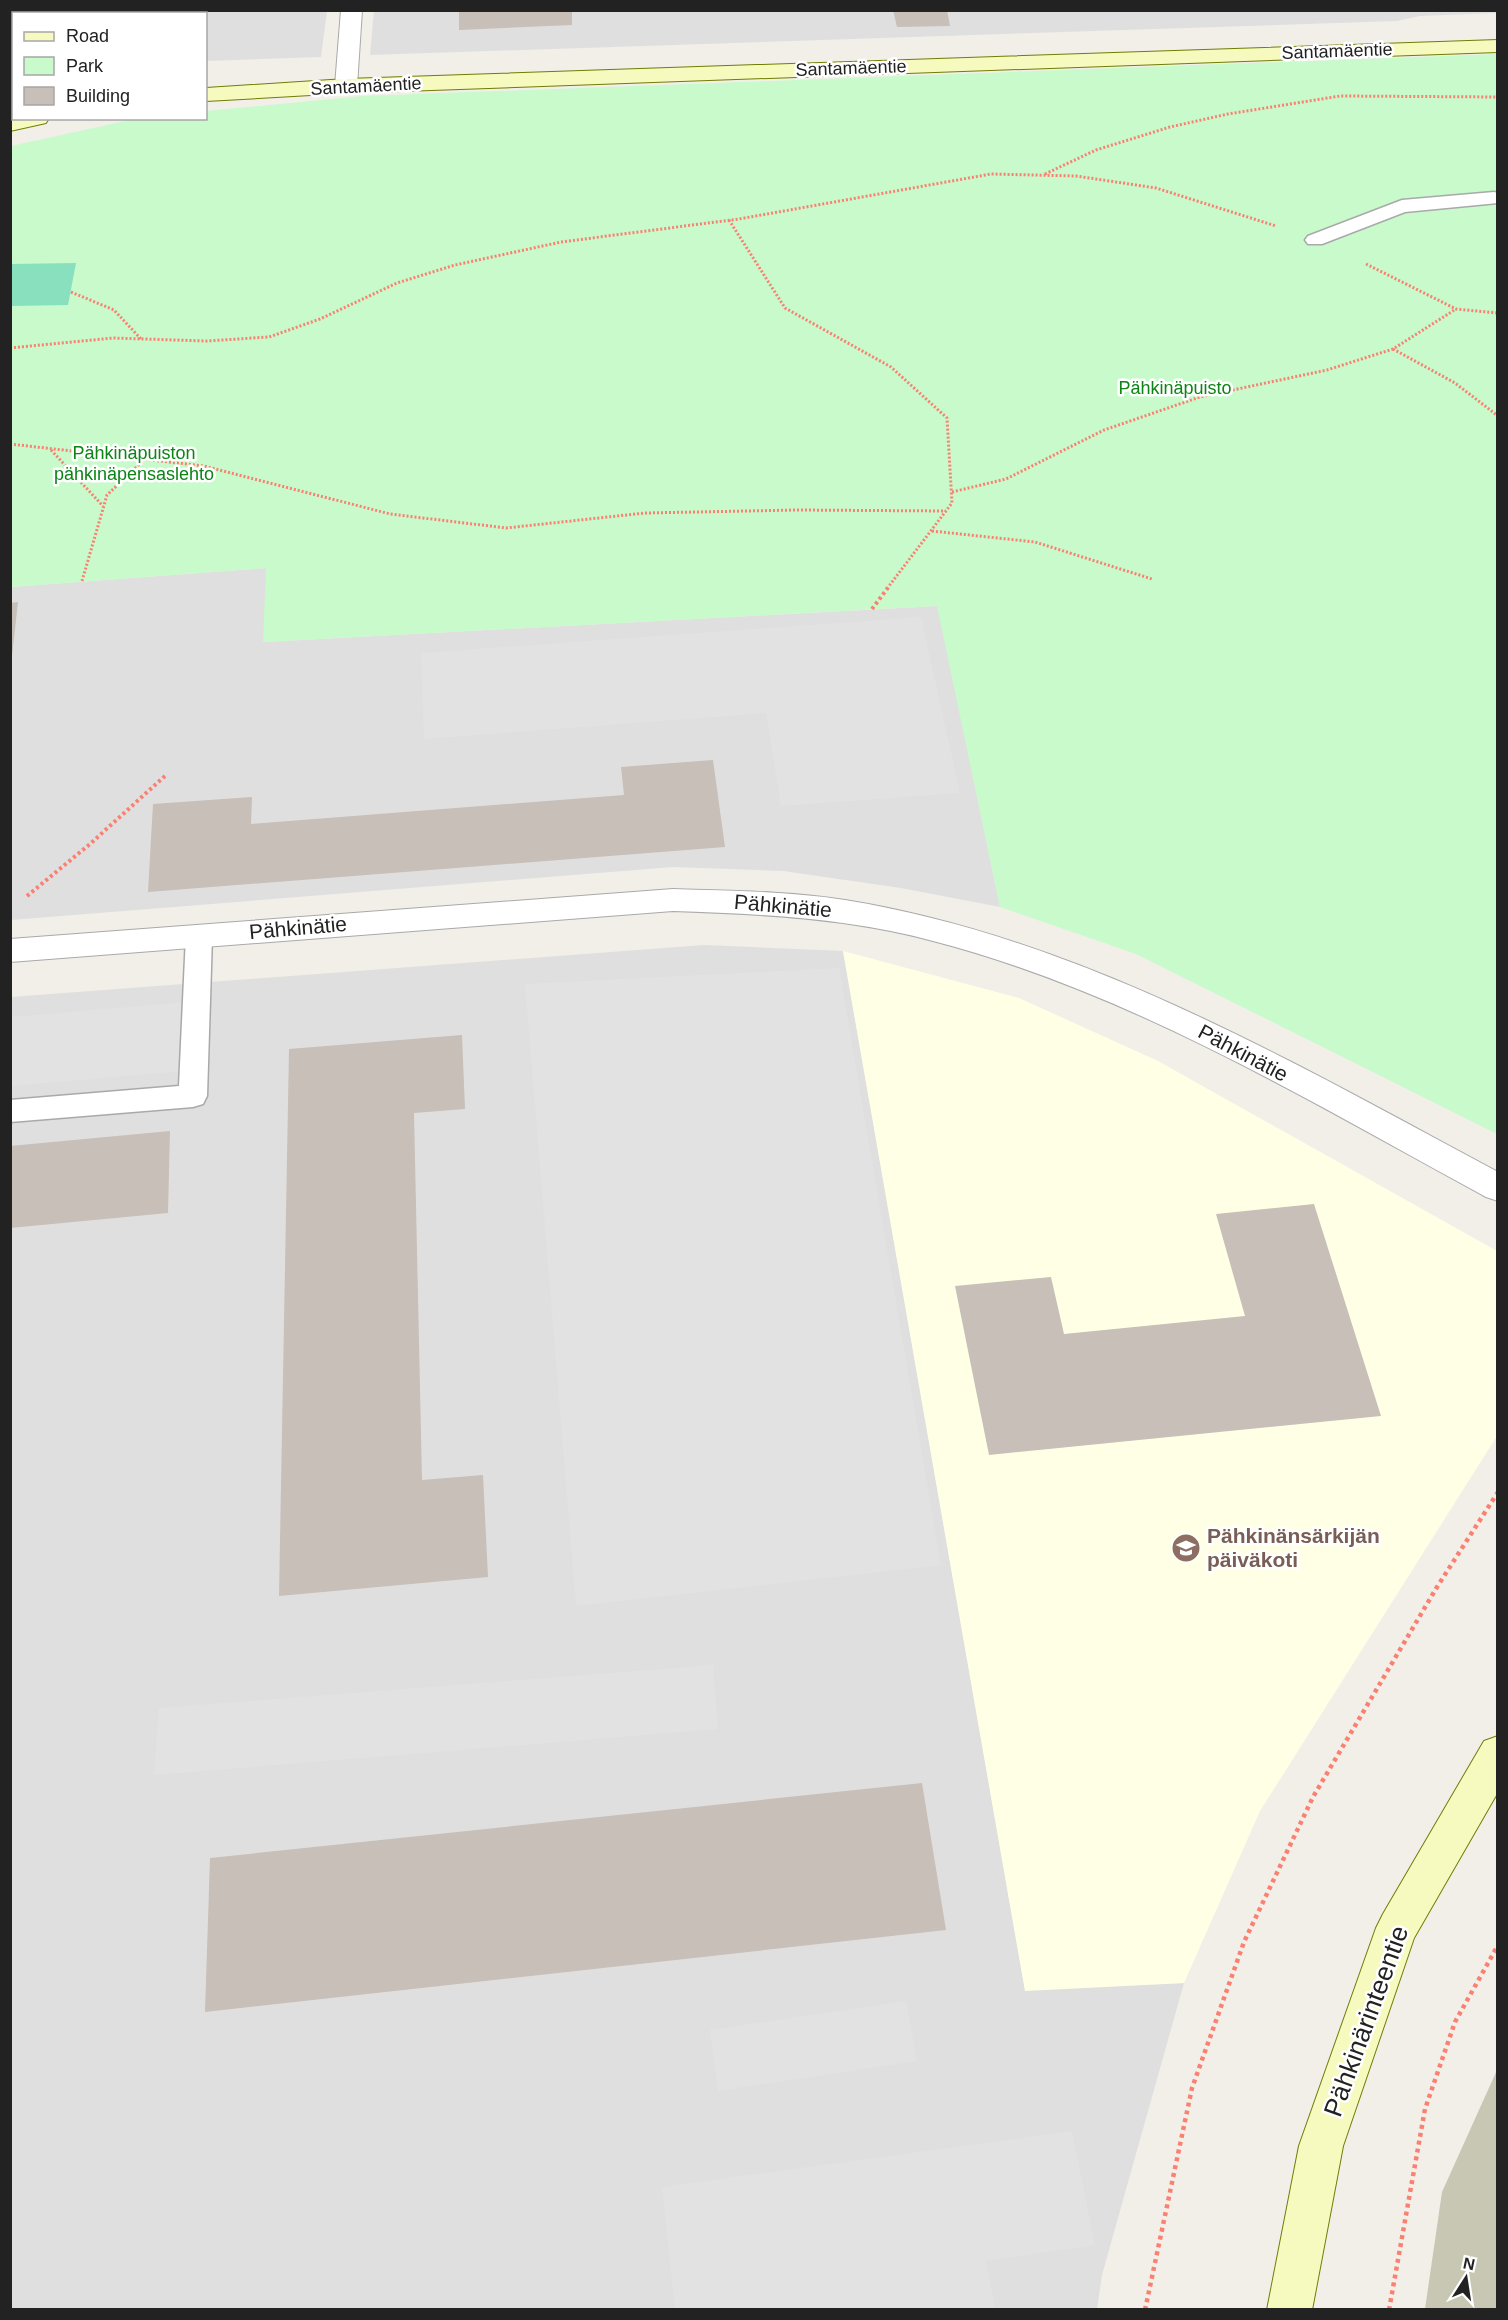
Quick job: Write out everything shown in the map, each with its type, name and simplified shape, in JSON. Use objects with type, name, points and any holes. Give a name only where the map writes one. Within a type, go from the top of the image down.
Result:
[{"type":"street","points":[[346,86],[352,10]]},
{"type":"street","name":"Santamäentie","points":[[207,95],[346,86],[1497,46]]},
{"type":"street","points":[[10,124],[29,120]]},
{"type":"street","name":"Pähkinätie","points":[[10,951],[673,900],[762,903],[845,911],[925,928],[1006,951],[1093,982],[1185,1022],[1497,1188]]},
{"type":"street","name":"Pähkinärinteentie","points":[[1289,2310],[1321,2146],[1397,1928],[1497,1754]]},
{"type":"lane","points":[[1315,240],[1402,206],[1494,198]]},
{"type":"lane","points":[[10,1111],[193,1096],[199,936]]},
{"type":"path","points":[[1041,175],[1117,144],[1170,126],[1228,114],[1340,96],[1497,97]]},
{"type":"path","points":[[10,348],[113,338],[206,341],[269,337],[320,319],[397,283],[454,265],[561,242],[729,220],[991,174],[1076,176],[1156,188],[1315,240],[1456,309],[1497,313]]},
{"type":"path","points":[[729,220],[785,308],[891,368],[947,418],[952,503],[872,609]]},
{"type":"path","points":[[71,292],[114,310],[141,339]]},
{"type":"path","points":[[952,492],[1006,479],[1104,430],[1200,397],[1327,370],[1393,349],[1456,309]]},
{"type":"path","points":[[1393,349],[1455,383],[1497,416]]},
{"type":"path","points":[[10,444],[204,465],[390,514],[506,528],[645,513],[797,510],[946,512]]},
{"type":"path","points":[[50,449],[104,507]]},
{"type":"path","points":[[82,582],[107,495],[145,460]]},
{"type":"path","points":[[932,531],[1035,542],[1152,579]]},
{"type":"path","points":[[27,896],[90,844],[166,775]]},
{"type":"path","points":[[1145,2310],[1192,2088],[1244,1941],[1312,1797],[1437,1587],[1497,1492]]},
{"type":"path","points":[[1389,2310],[1425,2109],[1455,2022],[1497,1945]]},
{"type":"shaded area","points":[[11,10],[327,11],[321,57],[207,61],[207,12],[12,12],[11,68]]},
{"type":"shaded area","points":[[374,10],[1498,11],[1497,13],[1420,16],[1397,21],[370,55]]},
{"type":"shaded area","points":[[267,568],[264,642],[938,606],[1000,907],[901,888],[783,871],[673,867],[11,920],[11,587]]},
{"type":"shaded area","points":[[921,617],[960,793],[781,806],[766,713],[424,739],[421,653]]},
{"type":"shaded area","points":[[704,945],[843,951],[1025,1990],[1184,1983],[1102,2275],[1097,2309],[11,2310],[11,997]]},
{"type":"shaded area","name":"Pähkinänsärkijän päiväkoti","points":[[843,951],[1019,998],[1158,1061],[1497,1251],[1497,1436],[1260,1811],[1184,1983],[1025,1991]]},
{"type":"shaded area","points":[[839,968],[941,1565],[576,1606],[525,984]]},
{"type":"shaded area","points":[[187,1002],[184,1071],[11,1086],[11,1017]]},
{"type":"shaded area","points":[[713,1665],[718,1729],[154,1775],[159,1708]]},
{"type":"shaded area","points":[[906,2001],[917,2061],[718,2091],[710,2030]]},
{"type":"shaded area","points":[[1497,2070],[1497,2309],[1425,2309],[1442,2192]]},
{"type":"shaded area","points":[[1072,2131],[1095,2245],[986,2261],[995,2309],[675,2309],[662,2187]]},
{"type":"green space","name":"Pähkinäpuisto","points":[[1497,54],[1497,1134],[1136,954],[1000,907],[937,606],[263,642],[266,568],[11,587],[11,146],[129,120],[207,120],[207,111],[363,96]]},
{"type":"green space","points":[[76,263],[68,305],[11,306],[11,264]]},
{"type":"building","points":[[459,10],[572,10],[572,25],[459,30]]},
{"type":"building","points":[[893,10],[947,10],[950,26],[897,27]]},
{"type":"building","points":[[18,602],[12,656],[10,656],[10,603]]},
{"type":"building","points":[[713,760],[725,847],[148,892],[153,804],[252,797],[251,824],[624,795],[621,767]]},
{"type":"building","points":[[462,1035],[465,1109],[414,1113],[422,1480],[483,1475],[488,1577],[279,1596],[289,1049]]},
{"type":"building","points":[[170,1131],[168,1213],[10,1228],[10,1146]]},
{"type":"building","points":[[1314,1204],[1381,1416],[989,1455],[955,1286],[1051,1277],[1064,1334],[1245,1316],[1216,1214]]},
{"type":"building","points":[[922,1783],[946,1930],[205,2012],[210,1858]]},
{"type":"place","name":"Pähkinänsärkijän päiväkoti","points":[[1186,1548]]},
{"type":"park label","name":"Pähkinäpuiston pähkinäpensaslehto","points":[[134,463]]}]
